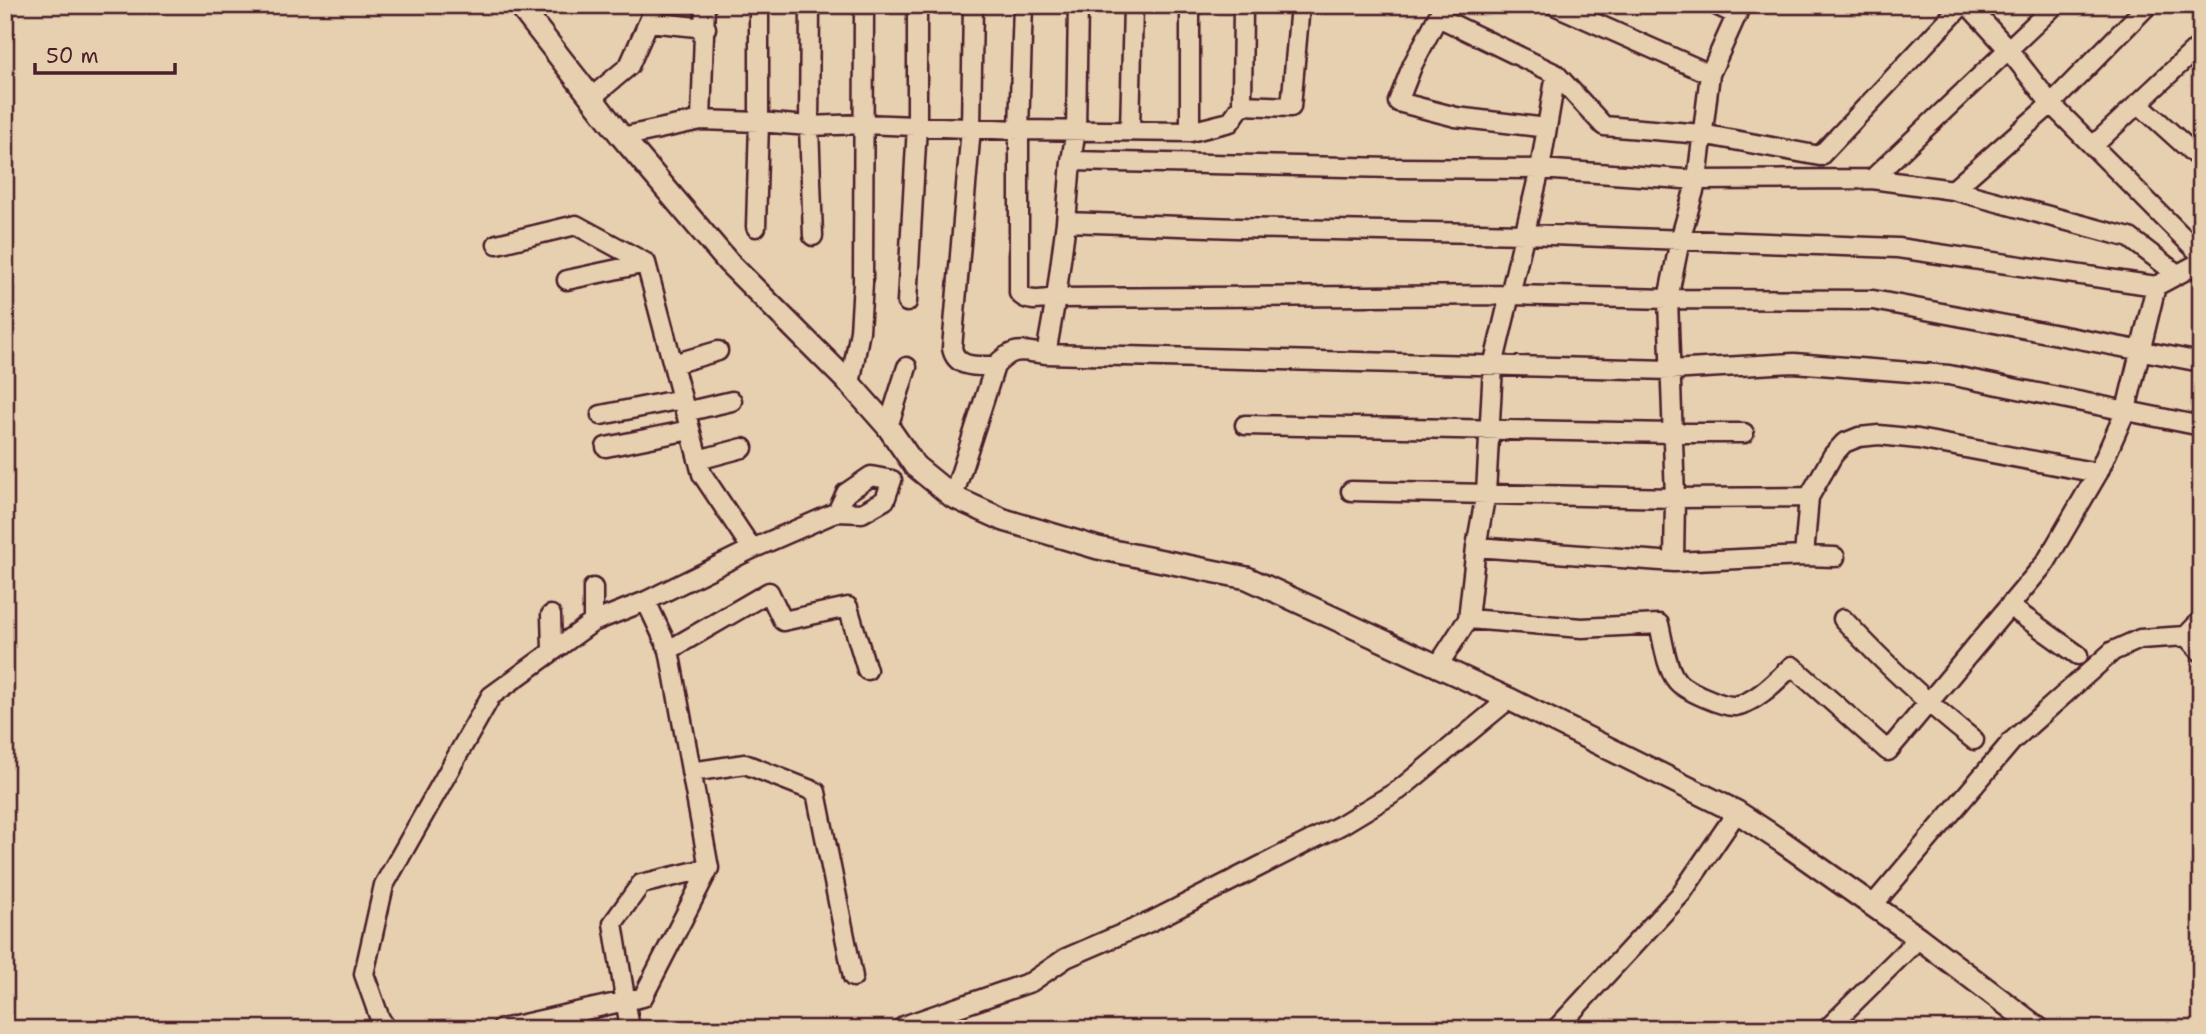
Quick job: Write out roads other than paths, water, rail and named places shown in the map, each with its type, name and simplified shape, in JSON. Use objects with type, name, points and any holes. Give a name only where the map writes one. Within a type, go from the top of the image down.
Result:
[{"type":"street","points":[[519,5],[622,137],[728,262],[850,384],[888,427],[915,466],[953,497],[1004,520],[1098,548],[1247,578],[1509,699],[1737,812],[1919,938],[2034,1028]]},
{"type":"street","points":[[592,97],[629,66],[656,5]]},
{"type":"street","points":[[701,120],[705,5]]},
{"type":"street","points":[[756,228],[759,5]]},
{"type":"street","points":[[810,5],[809,126],[813,236]]},
{"type":"street","points":[[850,384],[860,331],[863,283],[864,5]]},
{"type":"street","points":[[907,302],[916,126],[917,5]]},
{"type":"street","points":[[972,5],[971,128],[952,348],[953,357],[958,362],[969,366],[995,366]]},
{"type":"street","points":[[1023,5],[1019,130],[1019,293],[1023,298],[1511,295],[1872,300],[2201,362]]},
{"type":"street","points":[[1046,355],[1056,298],[1076,130],[1078,5]]},
{"type":"street","points":[[1130,131],[1133,5]]},
{"type":"street","points":[[1190,5],[1190,132]]},
{"type":"street","points":[[622,137],[701,120],[809,126],[863,124],[1019,130],[1190,132],[1230,122],[1241,105],[1243,5]]},
{"type":"street","points":[[1241,105],[1291,107],[1300,5]]},
{"type":"street","points":[[1553,5],[1710,74]]},
{"type":"street","points":[[1674,562],[1675,498],[1668,299],[1680,240],[1697,180],[1710,74],[1739,10],[1716,5]]},
{"type":"street","points":[[1547,128],[1456,117],[1398,102],[1413,64],[1441,11],[1556,74],[1604,126],[1702,134],[1820,156],[1962,5]]},
{"type":"street","points":[[1968,5],[2008,49],[2051,104],[2201,255]]},
{"type":"street","points":[[1872,179],[2055,5]]},
{"type":"street","points":[[1953,190],[2051,104],[2148,5]]},
{"type":"street","points":[[649,22],[706,28]]},
{"type":"street","points":[[2093,146],[2201,44]]},
{"type":"street","points":[[1437,667],[1468,619],[1476,547],[1486,493],[1493,366],[1540,169],[1556,74]]},
{"type":"street","points":[[2138,103],[2198,152]]},
{"type":"street","points":[[1071,161],[1540,169],[1697,180],[1872,179],[1953,190],[2130,238],[2177,274]]},
{"type":"street","points":[[1066,222],[1525,234],[1898,248],[2156,286],[2201,262]]},
{"type":"street","points":[[497,244],[576,225],[646,263],[702,474],[752,549]]},
{"type":"street","points":[[567,280],[646,263]]},
{"type":"street","points":[[1468,619],[1582,628],[1659,624],[1666,656],[1677,681],[1708,699],[1735,706],[1761,695],[1792,666],[1888,751],[2046,562],[2098,473],[2126,410],[2156,286]]},
{"type":"street","points":[[953,497],[995,366],[1016,350],[1046,355],[1670,370],[1794,363],[1949,375],[2201,426]]},
{"type":"street","points":[[673,364],[719,351]]},
{"type":"street","points":[[888,427],[907,367]]},
{"type":"street","points":[[601,415],[732,401]]},
{"type":"street","points":[[1245,425],[1744,433]]},
{"type":"street","points":[[606,447],[690,430]]},
{"type":"street","points":[[1804,556],[1809,497],[1833,455],[1844,443],[1859,438],[1879,435],[1918,439],[2098,473]]},
{"type":"street","points":[[698,460],[743,448]]},
{"type":"street","points":[[387,1029],[380,1019],[364,974],[384,885],[491,696],[593,622],[646,601],[752,549],[837,512],[862,513],[885,500],[892,480],[915,466]]},
{"type":"street","points":[[837,512],[846,493],[871,476],[892,480]]},
{"type":"street","points":[[1351,491],[1675,498],[1809,497]]},
{"type":"street","points":[[1476,547],[1674,562],[1835,556]]},
{"type":"street","points":[[593,588],[593,622]]},
{"type":"street","points":[[669,650],[769,592],[783,621],[848,607],[867,670]]},
{"type":"street","points":[[501,1029],[643,997],[709,867],[669,650],[646,601]]},
{"type":"street","points":[[2008,606],[2078,655]]},
{"type":"street","points":[[551,615],[552,650]]},
{"type":"street","points":[[1843,619],[1928,704],[1974,740]]},
{"type":"street","points":[[1872,905],[2012,741],[2113,651],[2140,639],[2186,636],[2201,620]]},
{"type":"street","points":[[2186,636],[2201,652]]},
{"type":"street","points":[[901,1029],[1031,982],[1066,958],[1152,921],[1341,825],[1399,790],[1509,699]]},
{"type":"street","points":[[691,772],[745,764],[816,792],[853,977]]},
{"type":"street","points":[[1556,1029],[1681,894],[1737,812]]},
{"type":"street","points":[[629,1029],[613,923],[641,884],[709,867]]},
{"type":"street","points":[[1827,1029],[1919,938]]}]
